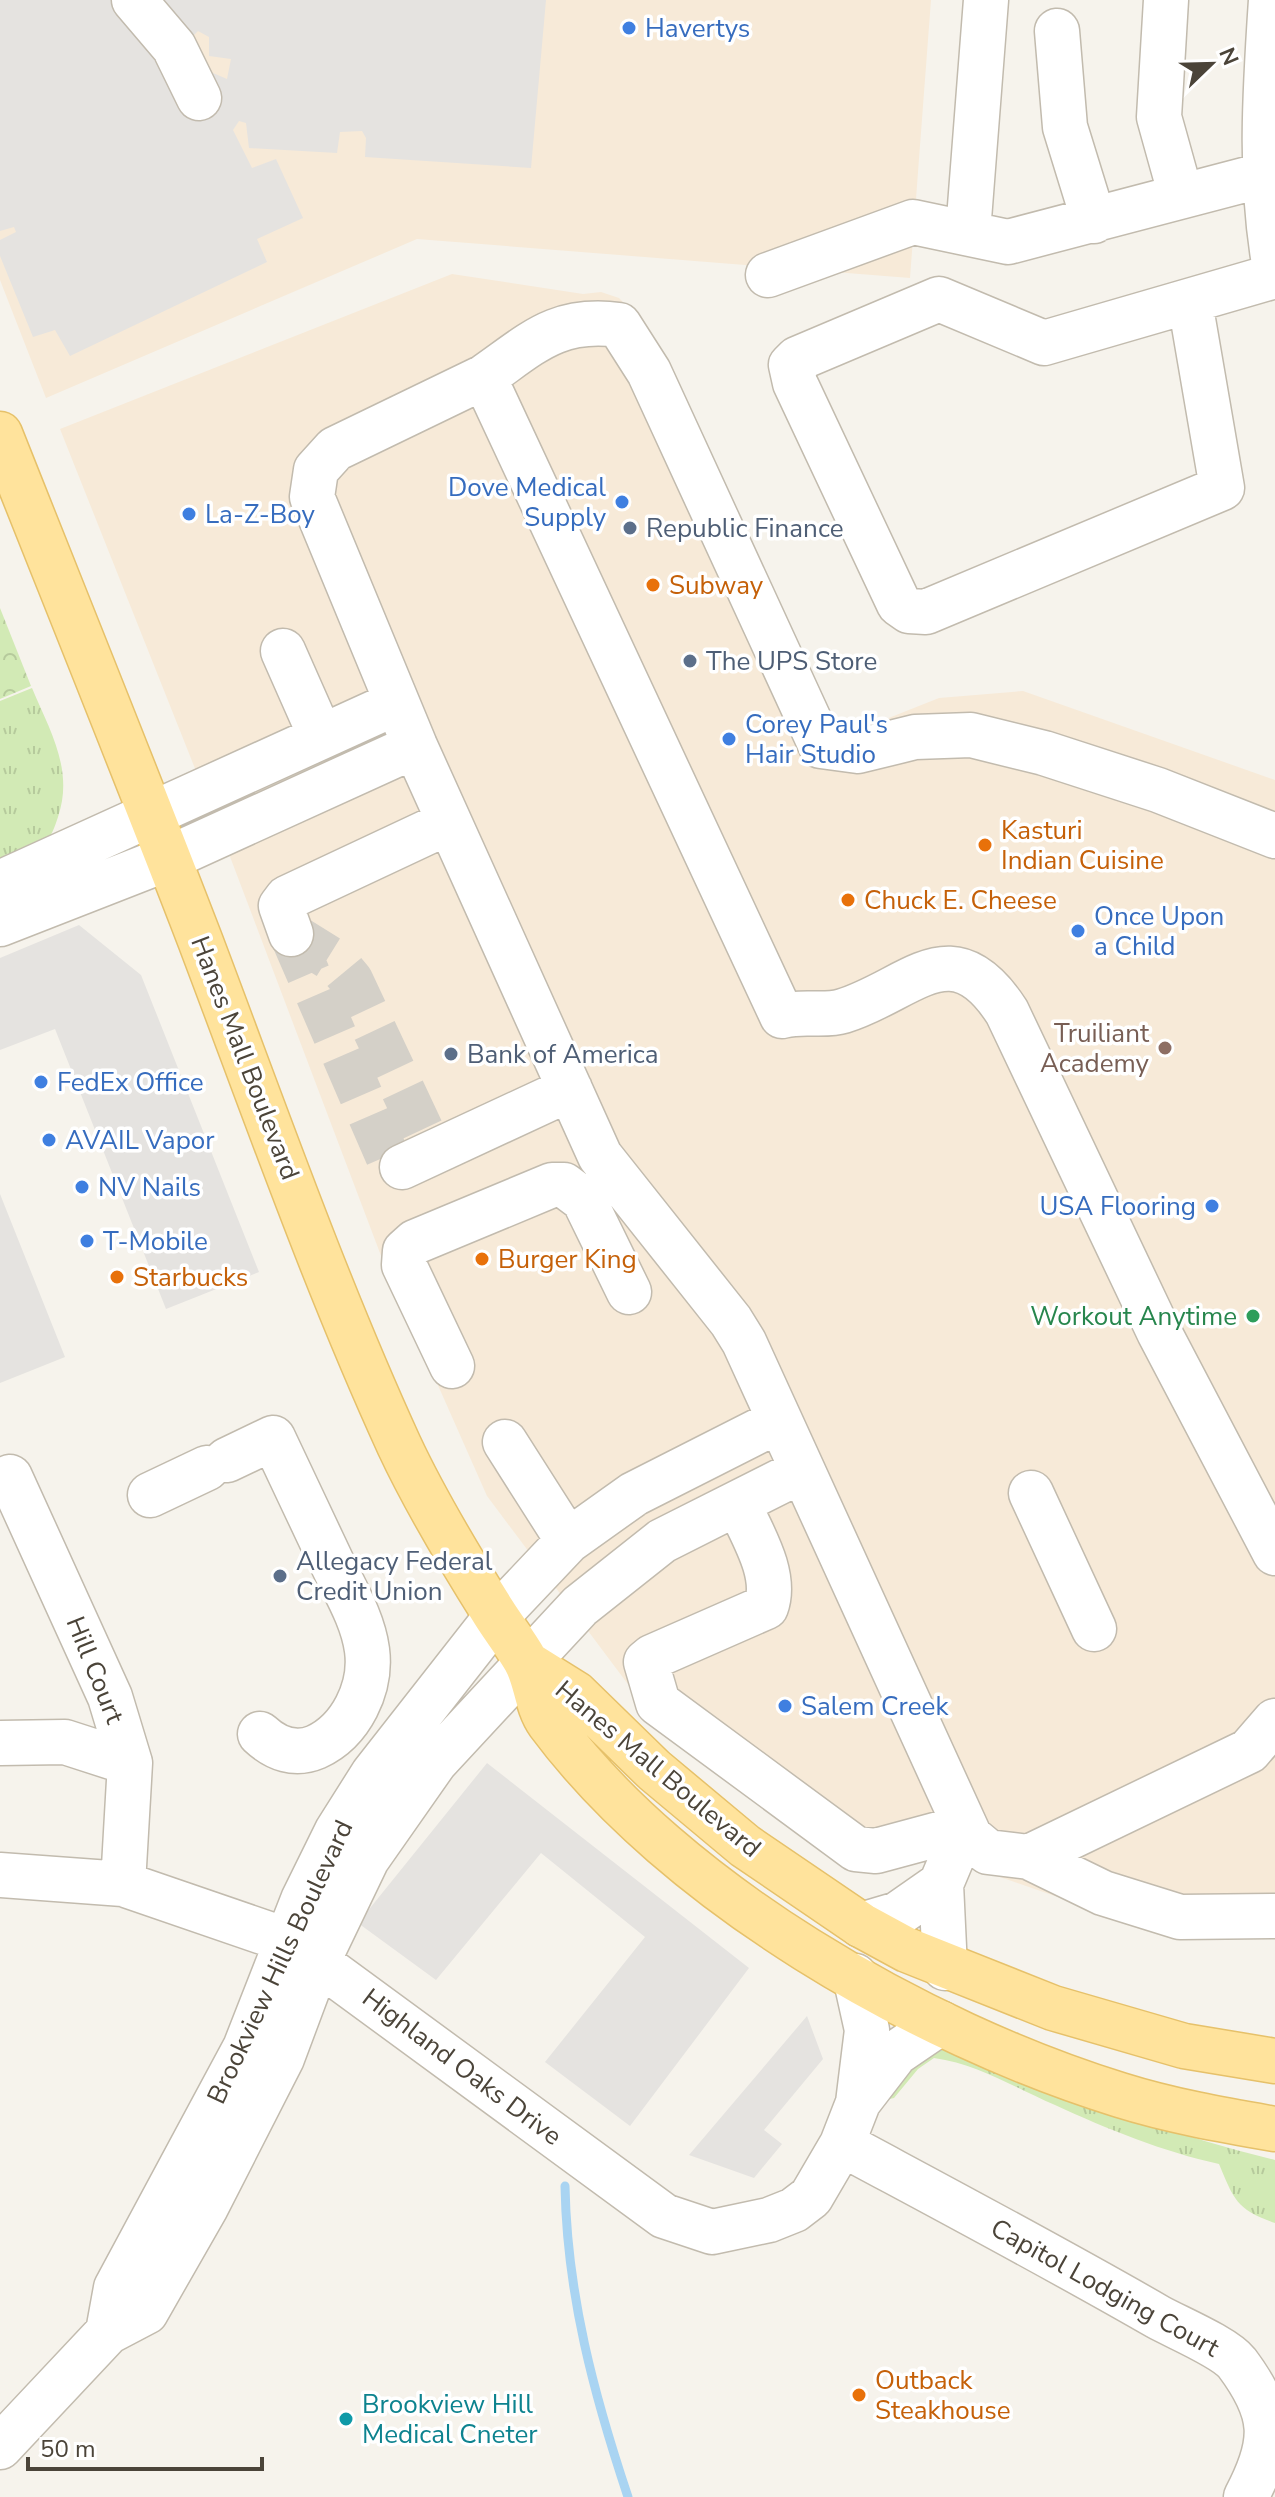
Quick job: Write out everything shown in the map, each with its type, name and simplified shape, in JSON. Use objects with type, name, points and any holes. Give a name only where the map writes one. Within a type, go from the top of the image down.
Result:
[{"type":"main road","name":"Hanes Mall Boulevard","points":[[0,434],[169,858],[293,1186],[400,1448],[496,1617],[528,1664],[544,1717],[593,1775],[652,1834],[783,1933],[855,1976],[940,2023],[1118,2094],[1169,2109],[1275,2129]]},
{"type":"main road","name":"Hanes Mall Boulevard","points":[[528,1664],[576,1694],[654,1770],[745,1846],[861,1925],[945,1968],[1053,2008],[1184,2046],[1275,2061]]},
{"type":"street","points":[[134,0],[174,47],[199,98]]},
{"type":"street","points":[[968,232],[986,0]]},
{"type":"street","points":[[1271,0],[1264,106],[1275,269]]},
{"type":"street","points":[[1165,17],[1159,117],[1181,196]]},
{"type":"street","points":[[1057,31],[1065,127],[1094,221]]},
{"type":"street","points":[[768,275],[913,222],[1008,242],[1267,174]]},
{"type":"street","points":[[1190,302],[1222,488],[926,612],[909,611],[899,604],[795,383],[791,365],[807,354],[939,299],[1044,343],[1275,276]]},
{"type":"street","points":[[1275,836],[1158,790],[1044,753],[971,735],[915,737],[858,751],[821,746],[649,372],[619,325],[592,322],[554,329],[484,377],[335,449],[316,470],[312,497],[396,703],[600,1156],[731,1321],[970,1837],[988,1852],[1029,1857],[1103,1893],[1180,1917],[1275,1916]]},
{"type":"street","points":[[484,377],[782,1016],[846,1010],[924,973],[941,969],[961,969],[991,986],[1007,1012],[1206,1425],[1275,1553]]},
{"type":"street","points":[[283,651],[321,737]]},
{"type":"street","points":[[0,883],[396,703]]},
{"type":"street","points":[[0,924],[169,858],[415,746]]},
{"type":"street","points":[[291,934],[281,906],[287,898],[449,822]]},
{"type":"street","points":[[402,1167],[570,1089]]},
{"type":"street","points":[[452,1366],[404,1265],[405,1251],[429,1236],[552,1185],[564,1185],[584,1200],[629,1292]]},
{"type":"street","name":"Brookview Hills Boulevard","points":[[304,1950],[303,1900],[337,1831],[373,1774],[496,1617],[568,1541],[634,1494],[778,1421]]},
{"type":"street","points":[[150,1495],[273,1438],[355,1612],[367,1647],[368,1666],[360,1701],[329,1739],[306,1751],[294,1751],[270,1743],[260,1734]]},
{"type":"street","points":[[505,1442],[568,1541]]},
{"type":"street","name":"Brookview Hills Boulevard","points":[[0,2447],[108,2332],[116,2288],[245,2048],[304,1950],[435,1762],[580,1606],[662,1541],[801,1471]]},
{"type":"street","name":"Hill Court","points":[[0,1482],[10,1477],[110,1697],[130,1763],[123,1884]]},
{"type":"street","points":[[1031,1493],[1094,1629]]},
{"type":"street","points":[[738,1503],[764,1563],[772,1592],[766,1607],[646,1662],[646,1671],[658,1703],[856,1849],[876,1851],[965,1827]]},
{"type":"street","points":[[1029,1857],[1249,1751],[1275,1721]]},
{"type":"street","points":[[0,1743],[65,1742],[130,1763]]},
{"type":"street","points":[[945,1968],[941,1884],[965,1827]]},
{"type":"street","name":"Highland Oaks Drive","points":[[0,1875],[123,1884],[304,1950],[664,2216],[712,2232],[743,2228],[794,2210],[811,2197],[842,2144],[858,2103],[867,2030],[855,1976]]},
{"type":"street","points":[[861,1925],[898,1914],[941,1884]]},
{"type":"street","name":"Highland Oaks Drive","points":[[858,2103],[896,2053],[940,2023]]},
{"type":"street","name":"Capitol Lodging Court","points":[[842,2144],[1062,2262],[1234,2360],[1254,2389],[1268,2425],[1269,2448],[1246,2497]]},
{"type":"shaded area","points":[[0,0],[931,0],[910,278],[417,239],[46,398],[0,280]]},
{"type":"shaded area","points":[[0,0],[546,0],[531,168],[365,157],[366,138],[362,131],[340,132],[337,153],[249,148],[246,123],[239,121],[233,130],[252,168],[276,159],[303,218],[257,239],[267,262],[70,356],[55,330],[33,337],[0,256],[0,240],[16,232],[14,227],[0,231]],"holes":[[[198,31],[209,37],[209,56],[231,59],[227,79],[206,70],[192,37]]]},
{"type":"shaded area","points":[[452,274],[583,294],[601,292],[619,298],[640,320],[824,719],[841,729],[861,729],[939,698],[1023,691],[1275,780],[1275,1935],[1170,1936],[1006,1879],[919,1854],[847,1862],[651,1715],[487,1496],[383,1261],[229,854],[60,429]]},
{"type":"shaded area","points":[[79,925],[141,975],[259,1272],[166,1309],[55,1029],[0,1050],[0,958]]},
{"type":"shaded area","points":[[0,1194],[65,1357],[0,1383]]},
{"type":"shaded area","points":[[487,1763],[749,1968],[630,2126],[545,2062],[645,1937],[541,1853],[436,1980],[358,1923]]},
{"type":"shaded area","points":[[807,2016],[823,2059],[764,2130],[782,2144],[754,2178],[689,2155]]},
{"type":"green space","points":[[0,608],[31,686],[0,699]]},
{"type":"green space","points":[[32,688],[58,751],[62,767],[62,800],[56,824],[46,841],[34,851],[0,868],[0,701]]},
{"type":"green space","points":[[946,2045],[1108,2109],[1191,2137],[1275,2160],[1275,2223],[1252,2213],[1238,2202],[1219,2164],[1115,2131],[966,2065],[934,2058],[918,2069],[894,2098],[885,2100],[900,2065]]},
{"type":"waterway","points":[[565,2186],[571,2266],[584,2344],[628,2497]]},
{"type":"tunnel","points":[[291,934],[336,962],[351,980],[433,1154]]},
{"type":"tunnel","points":[[291,934],[389,1160],[402,1167]]},
{"type":"place","name":"Havertys","points":[[629,28]]},
{"type":"place","name":"Dove Medical Supply","points":[[622,502]]},
{"type":"place","name":"La-Z-Boy","points":[[189,514]]},
{"type":"place","name":"Republic Finance","points":[[630,528]]},
{"type":"place","name":"Subway","points":[[653,585]]},
{"type":"place","name":"The UPS Store","points":[[690,661]]},
{"type":"place","name":"Corey Paul's Hair Studio","points":[[729,739]]},
{"type":"place","name":"Kasturi Indian Cuisine","points":[[985,845]]},
{"type":"place","name":"Chuck E. Cheese","points":[[848,900]]},
{"type":"place","name":"Once Upon a Child","points":[[1078,931]]},
{"type":"place","name":"Truiliant Academy","points":[[1165,1048]]},
{"type":"place","name":"Bank of America","points":[[451,1054]]},
{"type":"place","name":"FedEx Office","points":[[41,1082]]},
{"type":"place","name":"AVAIL Vapor","points":[[49,1140]]},
{"type":"place","name":"NV Nails","points":[[82,1187]]},
{"type":"place","name":"USA Flooring","points":[[1212,1206]]},
{"type":"place","name":"T-Mobile","points":[[87,1241]]},
{"type":"place","name":"Burger King","points":[[482,1259]]},
{"type":"place","name":"Starbucks","points":[[117,1277]]},
{"type":"place","name":"Workout Anytime","points":[[1253,1316]]},
{"type":"place","name":"Allegacy Federal Credit Union","points":[[280,1576]]},
{"type":"place","name":"Salem Creek","points":[[785,1706]]},
{"type":"place","name":"Outback Steakhouse","points":[[859,2395]]},
{"type":"place","name":"Brookview Hill Medical Cneter","points":[[346,2419]]}]
